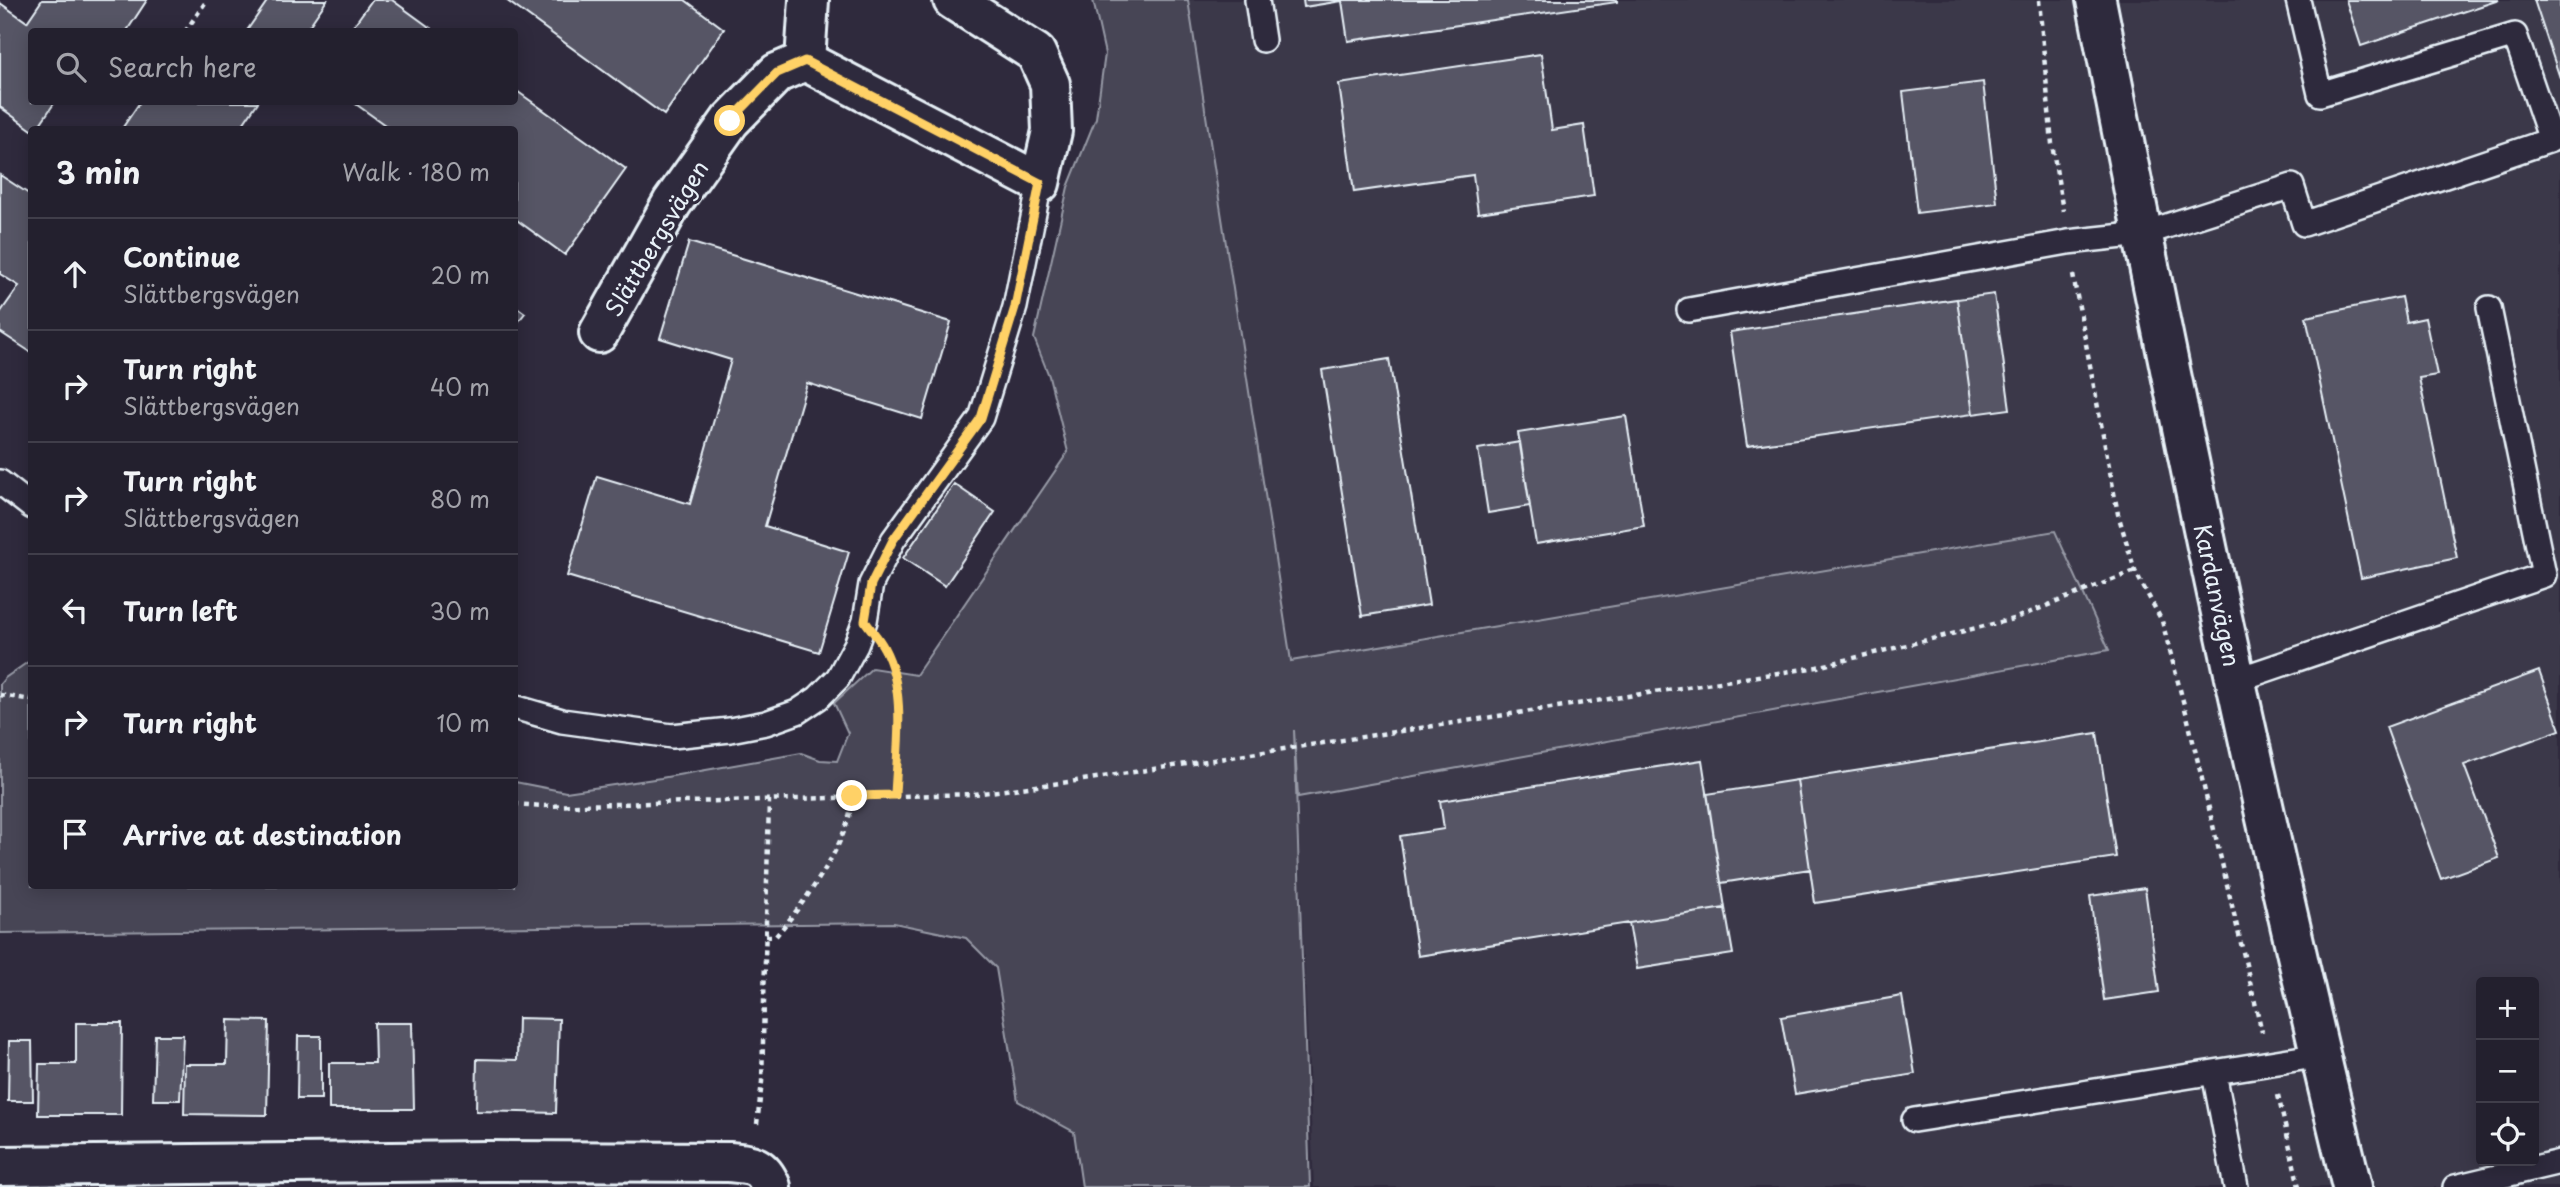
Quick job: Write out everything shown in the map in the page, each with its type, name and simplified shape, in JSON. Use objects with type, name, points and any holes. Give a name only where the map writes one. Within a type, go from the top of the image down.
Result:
[{"type":"street","points":[[809,0],[805,61],[1040,183],[1052,131],[1051,84],[1036,54],[953,0]]},
{"type":"street","name":"Kardanvägen","points":[[2096,0],[2142,234],[2236,680],[2352,1187]]},
{"type":"street","name":"Slättbergsvägen","points":[[599,333],[671,202],[730,121],[777,73],[805,61]]},
{"type":"street","points":[[0,1166],[135,1176],[488,1173],[729,1162],[762,1176]]},
{"type":"lane","points":[[1257,0],[1263,40]]},
{"type":"lane","points":[[1689,310],[2068,242],[2142,234],[2292,186],[2304,224],[2551,140],[2515,35],[2320,94],[2298,0]]},
{"type":"lane","points":[[518,708],[562,720],[672,736],[766,723],[797,712],[818,698],[838,678],[856,645],[865,621],[871,584],[893,540],[981,418],[1015,307],[1040,183]]},
{"type":"lane","points":[[2236,680],[2552,573],[2489,308]]},
{"type":"lane","points":[[0,482],[28,504]]},
{"type":"lane","points":[[1914,1120],[2321,1055]]},
{"type":"lane","points":[[2214,1073],[2236,1187]]},
{"type":"lane","points":[[2455,1187],[2560,1162]]},
{"type":"path","points":[[188,28],[206,0]]},
{"type":"path","points":[[2039,0],[2052,144],[2080,322],[2118,514],[2135,571],[2162,621],[2299,1187]]},
{"type":"path","points":[[518,804],[544,806],[974,794],[1090,779],[1817,667],[2013,619],[2135,571]]},
{"type":"path","points":[[865,621],[884,647],[896,678],[898,712],[895,795]]},
{"type":"path","points":[[0,695],[28,699]]},
{"type":"path","points":[[766,936],[776,936],[797,912],[839,845],[852,811],[852,796]]},
{"type":"path","points":[[762,1176],[769,800]]},
{"type":"shaded area","points":[[1093,0],[1188,0],[1291,661],[2055,531],[2109,650],[1298,797],[1294,730],[1310,1187],[1082,1187],[1074,1132],[1018,1101],[996,968],[966,938],[894,923],[0,933],[0,684],[28,662],[28,889],[518,889],[518,783],[566,792],[801,753],[820,760],[837,761],[848,733],[834,703],[872,668],[916,675],[1068,452],[1049,376],[1034,338],[1068,187],[1096,118],[1105,54]]},
{"type":"shaded area","points":[[1188,0],[2560,0],[2560,1187],[1314,1187],[1291,661]]},
{"type":"building","points":[[42,0],[147,0],[129,28],[28,28],[28,105],[53,105],[39,126],[28,127],[0,107],[0,3],[27,22]]},
{"type":"building","points":[[268,0],[327,0],[308,28],[249,28]]},
{"type":"building","points":[[372,0],[392,0],[430,28],[352,28]]},
{"type":"building","points":[[506,0],[685,0],[724,29],[664,115]]},
{"type":"building","points":[[1303,0],[1617,2],[1348,41],[1342,1],[1304,7]]},
{"type":"building","points":[[2346,0],[2499,0],[2361,46]]},
{"type":"building","points":[[2534,0],[2560,0],[2560,78]]},
{"type":"building","points":[[1541,54],[1552,130],[1584,125],[1594,196],[1478,213],[1473,175],[1354,192],[1339,84]]},
{"type":"building","points":[[1983,82],[1997,203],[1917,213],[1903,92]]},
{"type":"building","points":[[518,92],[626,169],[565,255],[518,221],[518,126],[386,126],[357,105],[518,105]]},
{"type":"building","points":[[138,105],[256,105],[242,126],[124,126]]},
{"type":"building","points":[[0,175],[28,193],[28,350],[0,332],[0,313],[19,286],[0,274]]},
{"type":"building","points":[[689,242],[951,322],[922,419],[807,383],[765,526],[849,552],[819,652],[567,576],[597,476],[690,504],[731,360],[660,338]]},
{"type":"building","points":[[1994,294],[2010,409],[1973,414],[1957,299]]},
{"type":"building","points":[[2401,297],[2406,322],[2425,318],[2437,375],[2419,378],[2457,558],[2361,578],[2306,317]]},
{"type":"building","points":[[1957,299],[1973,414],[1747,446],[1730,332]]},
{"type":"building","points":[[518,308],[525,313],[518,322]]},
{"type":"building","points":[[1389,359],[1429,605],[1362,616],[1322,370]]},
{"type":"building","points":[[1626,416],[1644,526],[1536,544],[1518,433]]},
{"type":"building","points":[[1520,442],[1530,506],[1488,513],[1478,449]]},
{"type":"building","points":[[954,484],[995,512],[945,586],[903,558]]},
{"type":"building","points":[[2539,671],[2560,730],[2464,765],[2499,858],[2441,879],[2386,727]]},
{"type":"building","points":[[2097,733],[2116,857],[1815,903],[1797,780]]},
{"type":"building","points":[[1702,760],[1725,908],[1418,956],[1400,836],[1444,829],[1440,801]]},
{"type":"building","points":[[1797,780],[1810,869],[1721,883],[1707,794]]},
{"type":"building","points":[[2145,888],[2159,992],[2104,1000],[2090,896]]},
{"type":"building","points":[[1725,908],[1733,954],[1637,969],[1629,923]]},
{"type":"building","points":[[1902,996],[1915,1074],[1795,1094],[1781,1017]]},
{"type":"building","points":[[518,1018],[559,1019],[556,1113],[476,1111],[477,1059],[517,1060]]},
{"type":"building","points":[[228,1020],[269,1021],[267,1115],[184,1114],[185,1064],[227,1064]]},
{"type":"building","points":[[76,1023],[122,1023],[121,1115],[38,1115],[39,1064],[76,1064]]},
{"type":"building","points":[[374,1023],[412,1023],[414,1109],[329,1109],[329,1063],[375,1063]]},
{"type":"building","points":[[155,1035],[183,1035],[180,1100],[153,1100]]},
{"type":"building","points":[[298,1036],[321,1036],[321,1099],[297,1099]]},
{"type":"building","points":[[9,1041],[32,1041],[33,1101],[8,1101]]},
{"type":"route","points":[[730,121],[777,73],[805,61],[1040,183],[1015,307],[981,418],[893,540],[871,584],[865,621],[884,647],[896,678],[898,712],[895,795],[852,796]]}]
